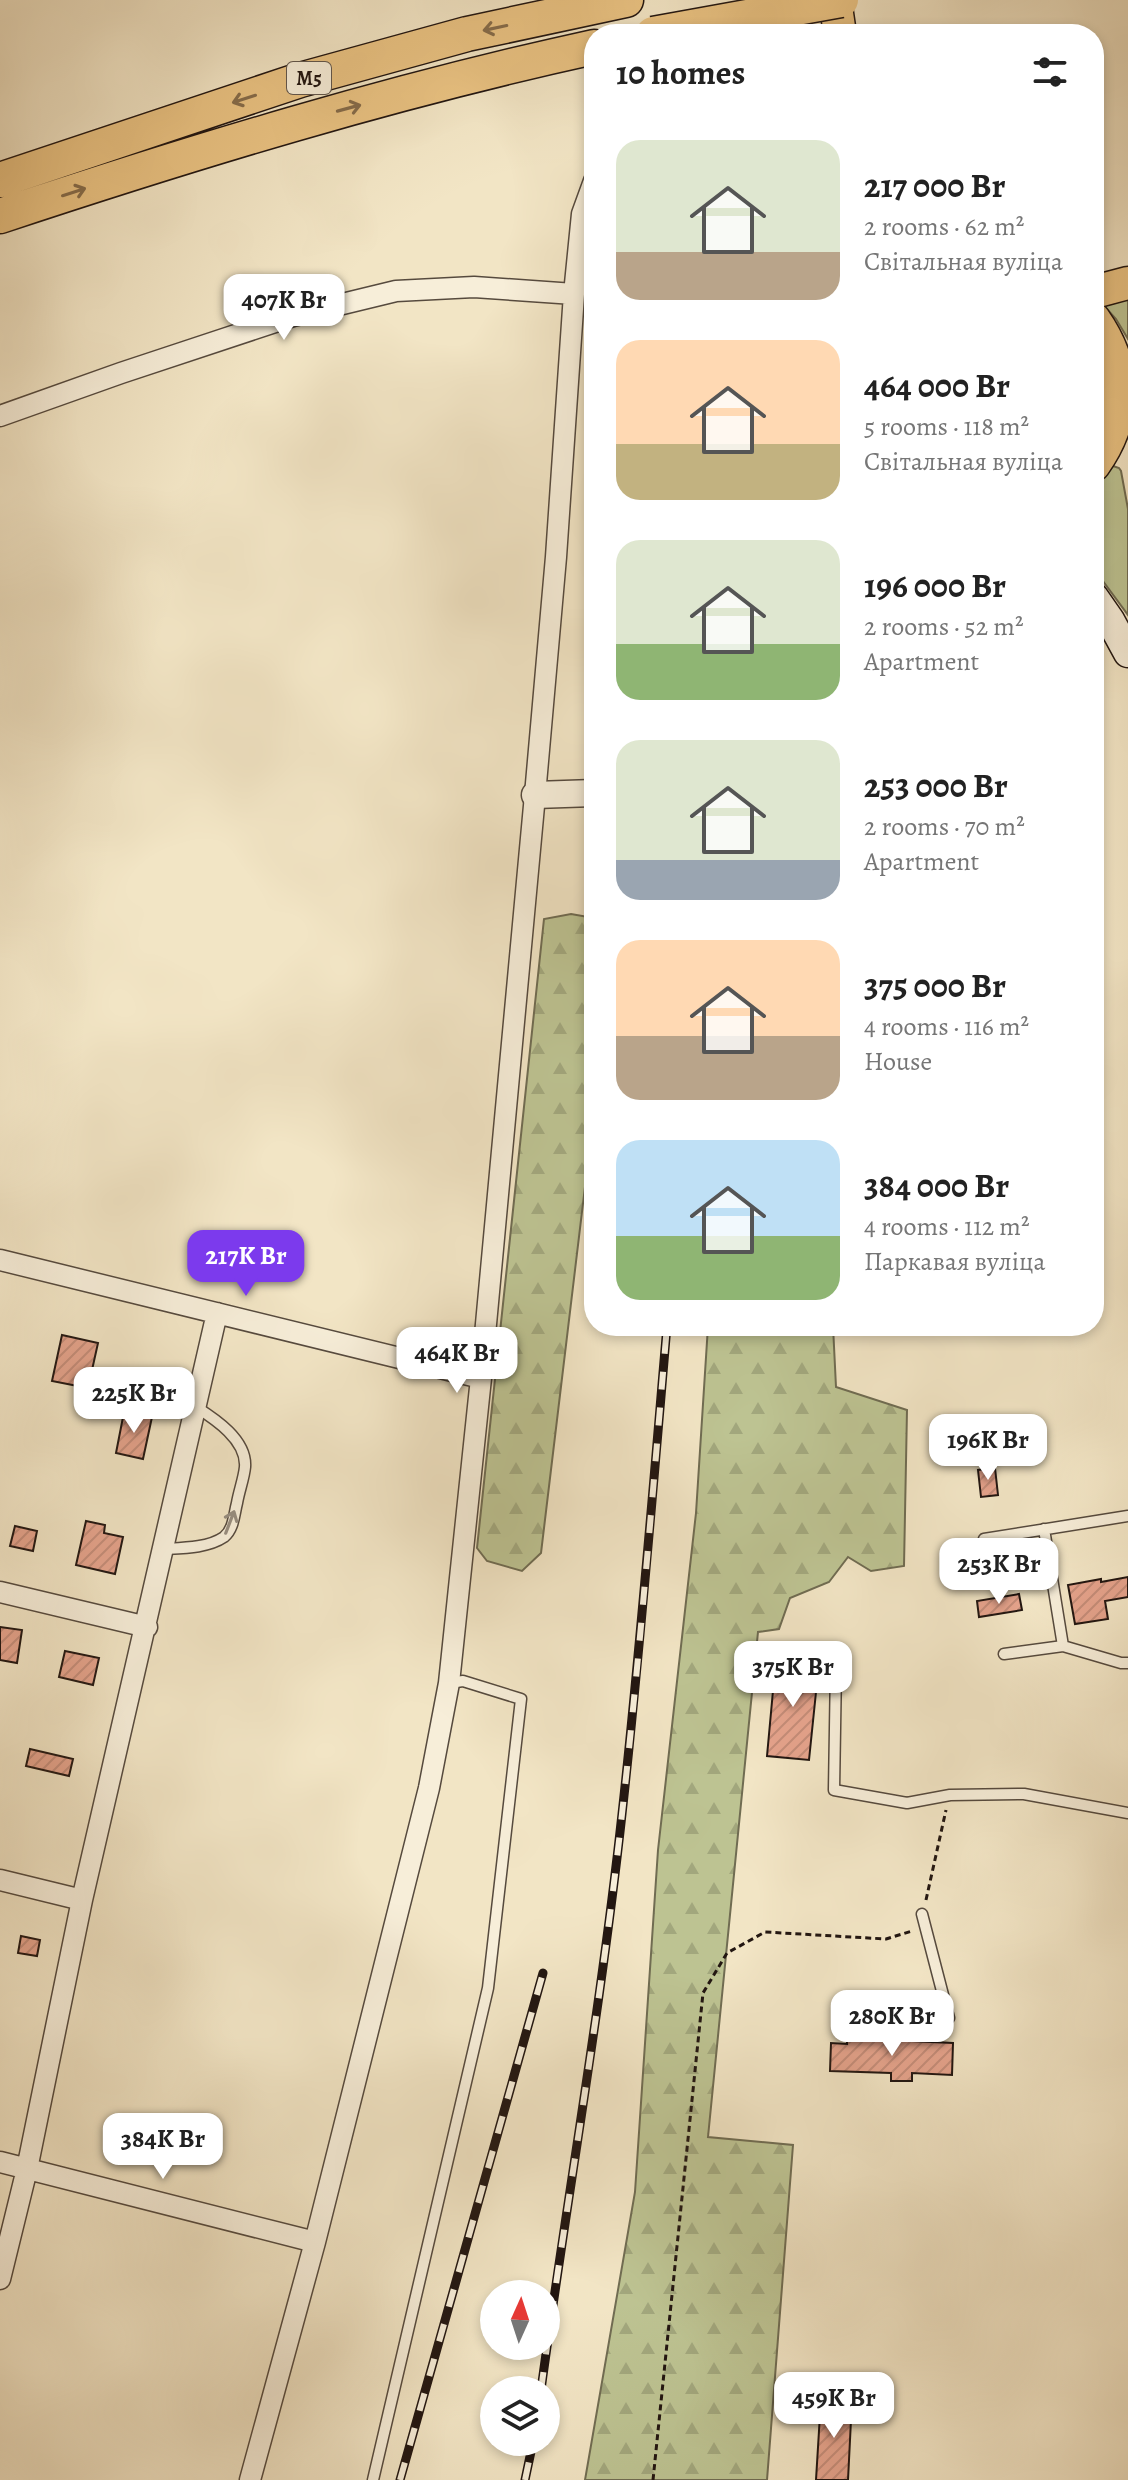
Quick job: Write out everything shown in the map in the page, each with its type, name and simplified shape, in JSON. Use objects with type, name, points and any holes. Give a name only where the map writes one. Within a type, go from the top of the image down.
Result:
[{"type":"highway","name":"М5","points":[[0,180],[300,80],[467,34],[626,0]]},
{"type":"highway","points":[[708,24],[841,0]]},
{"type":"highway","name":"М5","points":[[0,216],[305,120],[489,70],[584,49]]},
{"type":"main road","points":[[835,0],[839,24]]},
{"type":"main road","points":[[1104,289],[1128,283]]},
{"type":"main road","points":[[1104,331],[1119,357],[1126,413],[1104,452]]},
{"type":"main road","points":[[1104,611],[1128,653]]},
{"type":"street","points":[[749,24],[754,0]]},
{"type":"street","points":[[250,2480],[315,2242],[429,1788],[449,1683],[481,1378],[535,795],[556,557],[574,294],[584,208]]},
{"type":"street","points":[[0,416],[293,316],[396,291],[474,287],[574,294]]},
{"type":"street","points":[[535,795],[584,793]]},
{"type":"street","points":[[0,1260],[481,1378]]},
{"type":"street","points":[[0,2279],[27,2169],[82,1900],[217,1313]]},
{"type":"street","points":[[0,1592],[147,1627]]},
{"type":"street","points":[[0,1880],[82,1900]]},
{"type":"street","points":[[0,2162],[315,2242]]},
{"type":"lane","points":[[164,1549],[213,1542],[226,1535],[232,1524],[245,1466],[243,1456],[228,1431],[196,1407]]},
{"type":"lane","points":[[984,1539],[1128,1516]]},
{"type":"lane","points":[[1044,1529],[1063,1646]]},
{"type":"lane","points":[[1004,1654],[1063,1646],[1128,1663]]},
{"type":"lane","points":[[836,1667],[834,1790],[907,1803],[950,1795],[1024,1794],[1128,1813]]},
{"type":"lane","points":[[373,2480],[488,1988],[521,1699],[463,1681],[449,1683]]},
{"type":"lane","points":[[922,1914],[949,2018]]},
{"type":"path","points":[[653,2480],[703,1993],[727,1953],[765,1932],[886,1939],[916,1929],[950,1795]]},
{"type":"green space","points":[[1128,291],[1128,339],[1106,308],[1106,302]]},
{"type":"green space","points":[[1104,383],[1108,398],[1104,410]]},
{"type":"green space","points":[[1113,466],[1119,468],[1128,509],[1128,615],[1104,583],[1104,475]]},
{"type":"green space","points":[[571,914],[584,916],[584,1195],[541,1553],[522,1571],[487,1561],[477,1548],[544,919]]},
{"type":"green space","points":[[707,1336],[833,1336],[836,1387],[907,1410],[904,1566],[871,1571],[848,1557],[829,1582],[790,1598],[779,1629],[758,1632],[708,2137],[793,2145],[767,2480],[585,2480],[635,2192],[658,1850],[696,1513]]},
{"type":"building","points":[[62,1335],[98,1343],[88,1388],[52,1381]]},
{"type":"building","points":[[124,1412],[152,1417],[143,1459],[116,1453]]},
{"type":"building","points":[[995,1468],[998,1495],[981,1497],[978,1470]]},
{"type":"building","points":[[86,1521],[105,1525],[104,1533],[123,1537],[115,1574],[76,1565]]},
{"type":"building","points":[[15,1526],[37,1531],[33,1551],[10,1546]]},
{"type":"building","points":[[1128,1577],[1128,1597],[1105,1601],[1108,1619],[1075,1624],[1068,1585]]},
{"type":"building","points":[[1019,1594],[1022,1610],[979,1617],[977,1601]]},
{"type":"building","points":[[0,1627],[22,1630],[17,1663],[0,1660]]},
{"type":"building","points":[[65,1651],[99,1658],[93,1685],[59,1677]]},
{"type":"building","points":[[776,1658],[819,1663],[809,1760],[767,1756]]},
{"type":"building","points":[[30,1749],[73,1759],[69,1776],[26,1766]]},
{"type":"building","points":[[21,1936],[40,1940],[37,1956],[18,1953]]},
{"type":"building","points":[[847,2038],[953,2043],[952,2075],[912,2073],[912,2081],[891,2081],[891,2073],[830,2071],[831,2043],[847,2044]]},
{"type":"building","points":[[821,2398],[852,2400],[848,2480],[816,2480]]},
{"type":"railway","points":[[780,24],[781,0]]},
{"type":"railway","points":[[543,2376],[614,1886],[635,1692],[666,1336]]},
{"type":"railway","points":[[400,2480],[543,1973]]},
{"type":"railway","points":[[525,2480],[530,2456]]}]
